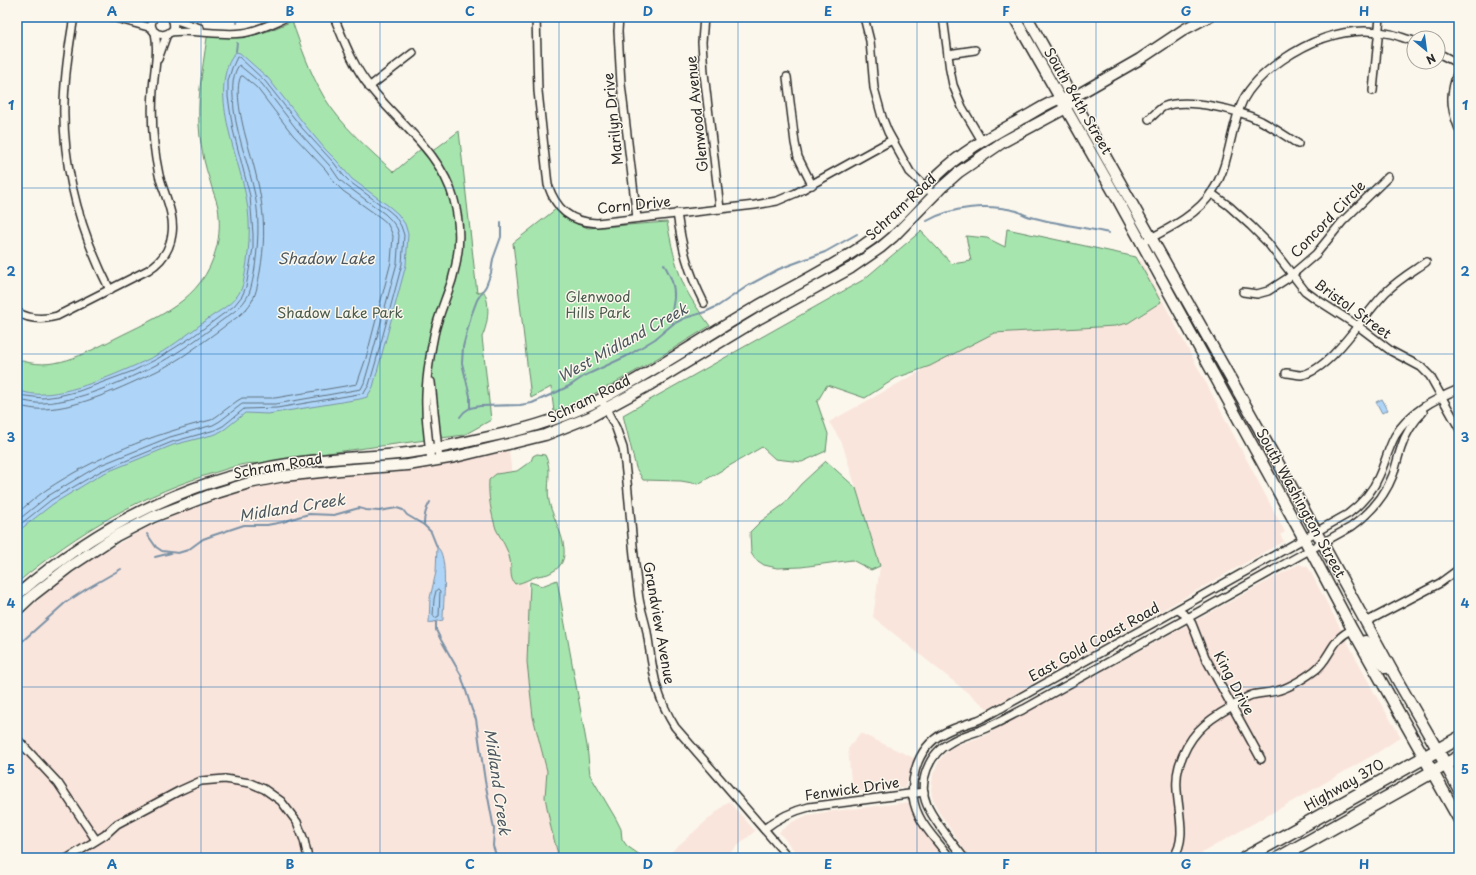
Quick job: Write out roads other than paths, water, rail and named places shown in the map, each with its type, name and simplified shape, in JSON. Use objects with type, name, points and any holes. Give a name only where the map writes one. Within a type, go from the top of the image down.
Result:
[{"type":"highway","name":"Highway 370","points":[[1245,858],[1442,757],[1459,738]]},
{"type":"highway","points":[[1442,757],[1459,745]]},
{"type":"highway","name":"Highway 370","points":[[1279,858],[1307,842],[1429,764],[1442,757],[1459,757]]},
{"type":"main road","name":"South 84th Street","points":[[1014,17],[1063,103],[1123,197]]},
{"type":"main road","name":"South 84th Street","points":[[1027,17],[1072,98],[1123,197]]},
{"type":"main road","name":"Schram Road","points":[[17,610],[69,567],[116,536],[153,518],[210,495],[249,484],[306,473],[408,465],[435,461],[545,435],[574,425],[651,384],[760,318],[851,268],[893,237],[959,172],[986,152],[1063,103],[1140,59],[1185,29],[1208,17]]},
{"type":"main road","name":"Schram Road","points":[[17,595],[48,568],[105,530],[163,500],[205,485],[245,473],[290,464],[434,449],[530,428],[549,422],[601,399],[640,378],[754,308],[853,252],[888,227],[925,188],[952,163],[982,141],[1063,103]]},
{"type":"main road","name":"South Washington Street","points":[[1123,197],[1352,630],[1459,819]]},
{"type":"main road","name":"South Washington Street","points":[[1146,240],[1317,533],[1459,789]]},
{"type":"main road","points":[[1325,578],[1331,581],[1353,619],[1358,622],[1366,622]]},
{"type":"main road","points":[[1352,630],[1360,632],[1368,646],[1399,683]]},
{"type":"street","points":[[74,17],[65,89],[67,160],[76,202],[85,233],[110,290]]},
{"type":"street","points":[[116,18],[150,17]]},
{"type":"street","points":[[17,312],[34,319],[49,318],[66,312],[154,266],[166,252],[172,239],[173,221],[160,175],[153,132],[152,102],[157,45],[152,23],[154,17]]},
{"type":"street","points":[[116,18],[154,30],[162,35],[184,31],[235,34],[249,32],[287,17]]},
{"type":"street","points":[[334,17],[353,61],[370,87],[432,154],[447,180],[455,205],[459,231],[458,255],[452,280],[436,327],[429,370],[435,461]]},
{"type":"street","name":"Corn Drive","points":[[536,17],[538,91],[548,185],[560,208],[580,220],[596,223],[777,201],[812,185],[892,140]]},
{"type":"street","name":"Marilyn Drive","points":[[619,17],[618,31],[621,84],[637,218]]},
{"type":"street","name":"Glenwood Avenue","points":[[704,17],[702,42],[704,73],[720,209]]},
{"type":"street","points":[[864,17],[870,41],[876,96],[882,117],[892,140],[910,172],[934,196]]},
{"type":"street","points":[[943,17],[951,78],[954,89],[962,107],[982,141]]},
{"type":"street","points":[[1373,91],[1380,17]]},
{"type":"street","points":[[156,65],[169,33],[173,28],[172,18]]},
{"type":"street","points":[[172,18],[184,24],[214,32]]},
{"type":"street","points":[[1146,240],[1192,214],[1212,193],[1221,176],[1226,161],[1238,113],[1243,100],[1252,86],[1263,74],[1293,53],[1311,43],[1331,36],[1361,31],[1391,34],[1406,39]]},
{"type":"street","points":[[948,54],[975,50]]},
{"type":"street","points":[[370,87],[413,53]]},
{"type":"street","points":[[1446,57],[1459,64]]},
{"type":"street","points":[[1459,68],[1452,89],[1451,105],[1459,129]]},
{"type":"street","points":[[787,77],[798,157],[812,185]]},
{"type":"street","points":[[1149,119],[1162,108],[1172,105],[1188,103],[1203,104],[1259,120],[1298,144]]},
{"type":"street","name":"Concord Circle","points":[[1243,292],[1257,294],[1268,291],[1291,275],[1316,254],[1342,222],[1388,177]]},
{"type":"street","name":"Bristol Street","points":[[1212,193],[1230,206],[1252,226],[1267,242],[1291,275],[1305,291],[1316,300],[1358,326],[1391,351],[1421,367],[1430,376],[1459,428]]},
{"type":"street","points":[[677,213],[682,248],[694,283],[704,303]]},
{"type":"street","points":[[1286,373],[1301,375],[1312,371],[1328,360],[1387,290],[1426,262]]},
{"type":"street","points":[[1442,397],[1459,389]]},
{"type":"street","name":"East Gold Coast Road","points":[[912,793],[916,767],[921,755],[929,744],[942,734],[979,720],[1018,699],[1317,533],[1348,514],[1364,501],[1379,476],[1391,444],[1402,426],[1430,402],[1442,397]]},
{"type":"street","name":"East Gold Coast Road","points":[[924,792],[928,767],[932,759],[952,741],[990,727],[1024,709],[1351,527],[1372,509],[1388,486],[1393,475],[1400,448],[1418,417],[1442,397]]},
{"type":"street","name":"Grandview Avenue","points":[[601,399],[616,428],[622,448],[640,602],[647,630],[653,674],[658,694],[666,713],[675,727],[789,858]]},
{"type":"street","points":[[1366,622],[1440,583],[1459,570]]},
{"type":"street","name":"King Drive","points":[[1186,605],[1188,617],[1205,657],[1261,759]]},
{"type":"street","points":[[1178,610],[1188,617]]},
{"type":"street","points":[[1173,858],[1180,845],[1181,837],[1176,783],[1178,767],[1186,748],[1197,731],[1205,723],[1252,695],[1282,689],[1313,672],[1324,661],[1335,642],[1352,630]]},
{"type":"street","points":[[1018,699],[1024,709]]},
{"type":"street","points":[[17,738],[58,783],[96,840]]},
{"type":"street","points":[[68,858],[107,833],[122,826],[129,818],[173,794],[200,781],[221,779],[243,780],[264,789],[277,797],[289,810],[300,828],[308,858]]},
{"type":"street","points":[[924,792],[927,805],[932,814],[964,858]]},
{"type":"street","name":"Fenwick Drive","points":[[764,829],[783,816],[809,806],[924,792]]},
{"type":"street","points":[[912,793],[914,804],[920,818],[950,858]]},
{"type":"water","name":"Shadow Lake","points":[[236,52],[240,53],[268,78],[305,125],[352,179],[390,207],[398,214],[405,224],[408,234],[406,265],[373,387],[367,397],[360,399],[268,414],[245,413],[225,429],[216,434],[173,445],[102,474],[53,504],[17,532],[17,390],[38,394],[57,393],[101,380],[130,368],[155,356],[177,342],[235,299],[241,290],[248,252],[248,208],[227,123],[224,103],[224,84],[228,67]]},
{"type":"water","points":[[1382,399],[1388,410],[1382,413],[1376,402]]},
{"type":"water","points":[[437,547],[441,552],[444,570],[443,620],[429,623],[430,598],[436,572]]},
{"type":"waterway","name":"Midland Creek","points":[[237,23],[238,17]]},
{"type":"waterway","name":"Midland Creek","points":[[236,51],[237,43]]},
{"type":"waterway","name":"West Midland Creek","points":[[927,221],[959,209],[983,207],[1017,211],[1029,217],[1109,233]]},
{"type":"waterway","points":[[470,408],[470,396],[462,363],[463,347],[477,300],[486,286],[491,273],[493,259],[501,237],[501,222]]},
{"type":"waterway","name":"West Midland Creek","points":[[460,417],[470,408],[532,403],[557,392],[584,376],[627,356],[655,339],[673,324],[718,306],[749,285],[779,269],[825,252],[857,234]]},
{"type":"waterway","points":[[664,264],[674,289],[672,314],[673,324]]},
{"type":"waterway","name":"West Midland Creek","points":[[424,525],[425,513],[430,502]]},
{"type":"waterway","name":"Midland Creek","points":[[147,534],[156,547],[162,551],[178,553],[188,550],[203,539],[244,525],[267,525],[309,514],[334,515],[359,508],[379,511],[397,508],[403,510],[407,515],[424,525],[431,532],[437,547]]},
{"type":"waterway","name":"Midland Creek","points":[[155,557],[171,553]]},
{"type":"waterway","points":[[17,646],[65,603],[121,569]]},
{"type":"waterway","name":"Midland Creek","points":[[436,622],[436,630],[461,675],[476,719],[494,829],[493,846],[497,858]]},
{"type":"park label","name":"Glenwood Hills Park","points":[[598,306]]},
{"type":"park label","name":"Shadow Lake Park","points":[[340,313]]}]
